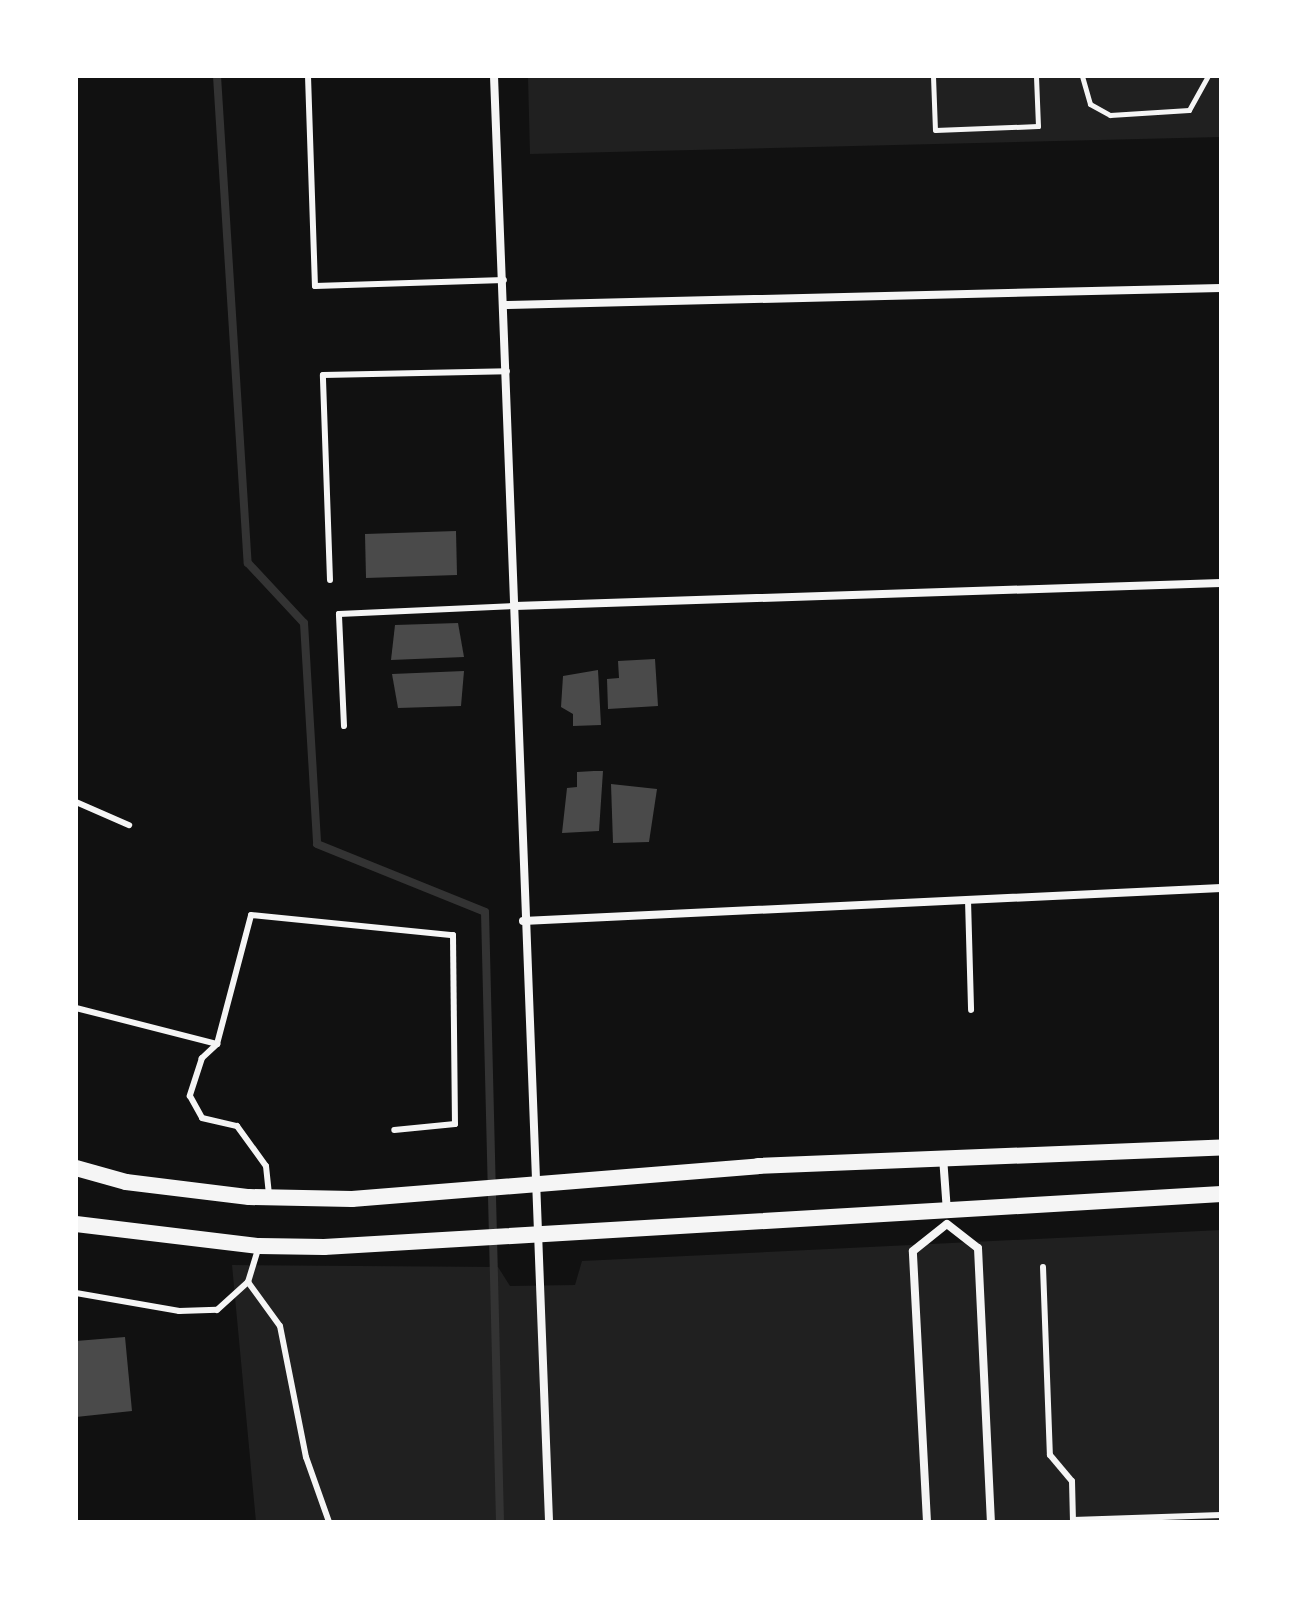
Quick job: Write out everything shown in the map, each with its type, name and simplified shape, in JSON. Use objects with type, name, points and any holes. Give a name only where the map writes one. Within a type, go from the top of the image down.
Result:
[{"type":"main road","points":[[76,1168],[126,1182],[269,1197],[352,1199],[536,1182],[943,1157],[1221,1147]]},
{"type":"main road","points":[[76,1224],[259,1246],[540,1229],[947,1218],[1221,1194]]},
{"type":"street","points":[[494,76],[505,305],[523,921],[540,1229],[549,1522]]},
{"type":"street","points":[[505,305],[1221,288]]},
{"type":"street","points":[[515,606],[1221,583]]},
{"type":"street","points":[[523,921],[1221,888]]},
{"type":"street","points":[[943,1157],[947,1218],[978,1248],[991,1522]]},
{"type":"street","points":[[927,1522],[913,1251],[947,1218]]},
{"type":"lane","points":[[308,76],[315,286],[504,280]]},
{"type":"lane","points":[[330,580],[323,375],[507,371]]},
{"type":"lane","points":[[344,726],[339,614],[515,606]]},
{"type":"lane","points":[[76,802],[129,825]]},
{"type":"lane","points":[[968,900],[971,1010]]},
{"type":"lane","points":[[269,1197],[266,1166],[237,1126],[202,1118],[190,1096],[202,1058],[217,1044],[251,915],[453,935],[455,1124],[394,1130]]},
{"type":"lane","points":[[76,1008],[217,1044]]},
{"type":"lane","points":[[76,1293],[179,1311],[217,1310],[248,1282],[259,1246]]},
{"type":"lane","points":[[1043,1267],[1050,1455],[1072,1481],[1073,1521],[1221,1515]]},
{"type":"lane","points":[[248,1282],[280,1326],[306,1457],[329,1522]]},
{"type":"path","points":[[933,76],[935,130],[1038,126],[1036,76]]},
{"type":"path","points":[[1082,76],[1090,104],[1110,115],[1189,110],[1208,76]]},
{"type":"shaded area","points":[[528,76],[1221,76],[1221,137],[530,154]]},
{"type":"shaded area","points":[[1221,1230],[1221,1522],[256,1522],[232,1265],[498,1267],[510,1286],[575,1285],[582,1261]]},
{"type":"building","points":[[456,531],[457,575],[366,578],[365,534]]},
{"type":"building","points":[[458,623],[464,657],[391,660],[395,625]]},
{"type":"building","points":[[655,659],[658,706],[608,709],[607,679],[619,678],[618,661]]},
{"type":"building","points":[[598,670],[601,725],[573,726],[573,714],[561,707],[563,676]]},
{"type":"building","points":[[464,671],[461,706],[398,708],[392,674]]},
{"type":"building","points":[[603,771],[599,831],[562,833],[567,788],[577,787],[577,772]]},
{"type":"building","points":[[611,784],[657,789],[649,842],[613,843]]},
{"type":"building","points":[[125,1337],[132,1411],[76,1417],[76,1341]]},
{"type":"waterway","points":[[217,76],[248,563],[304,623],[317,844],[485,912],[500,1522]]}]
